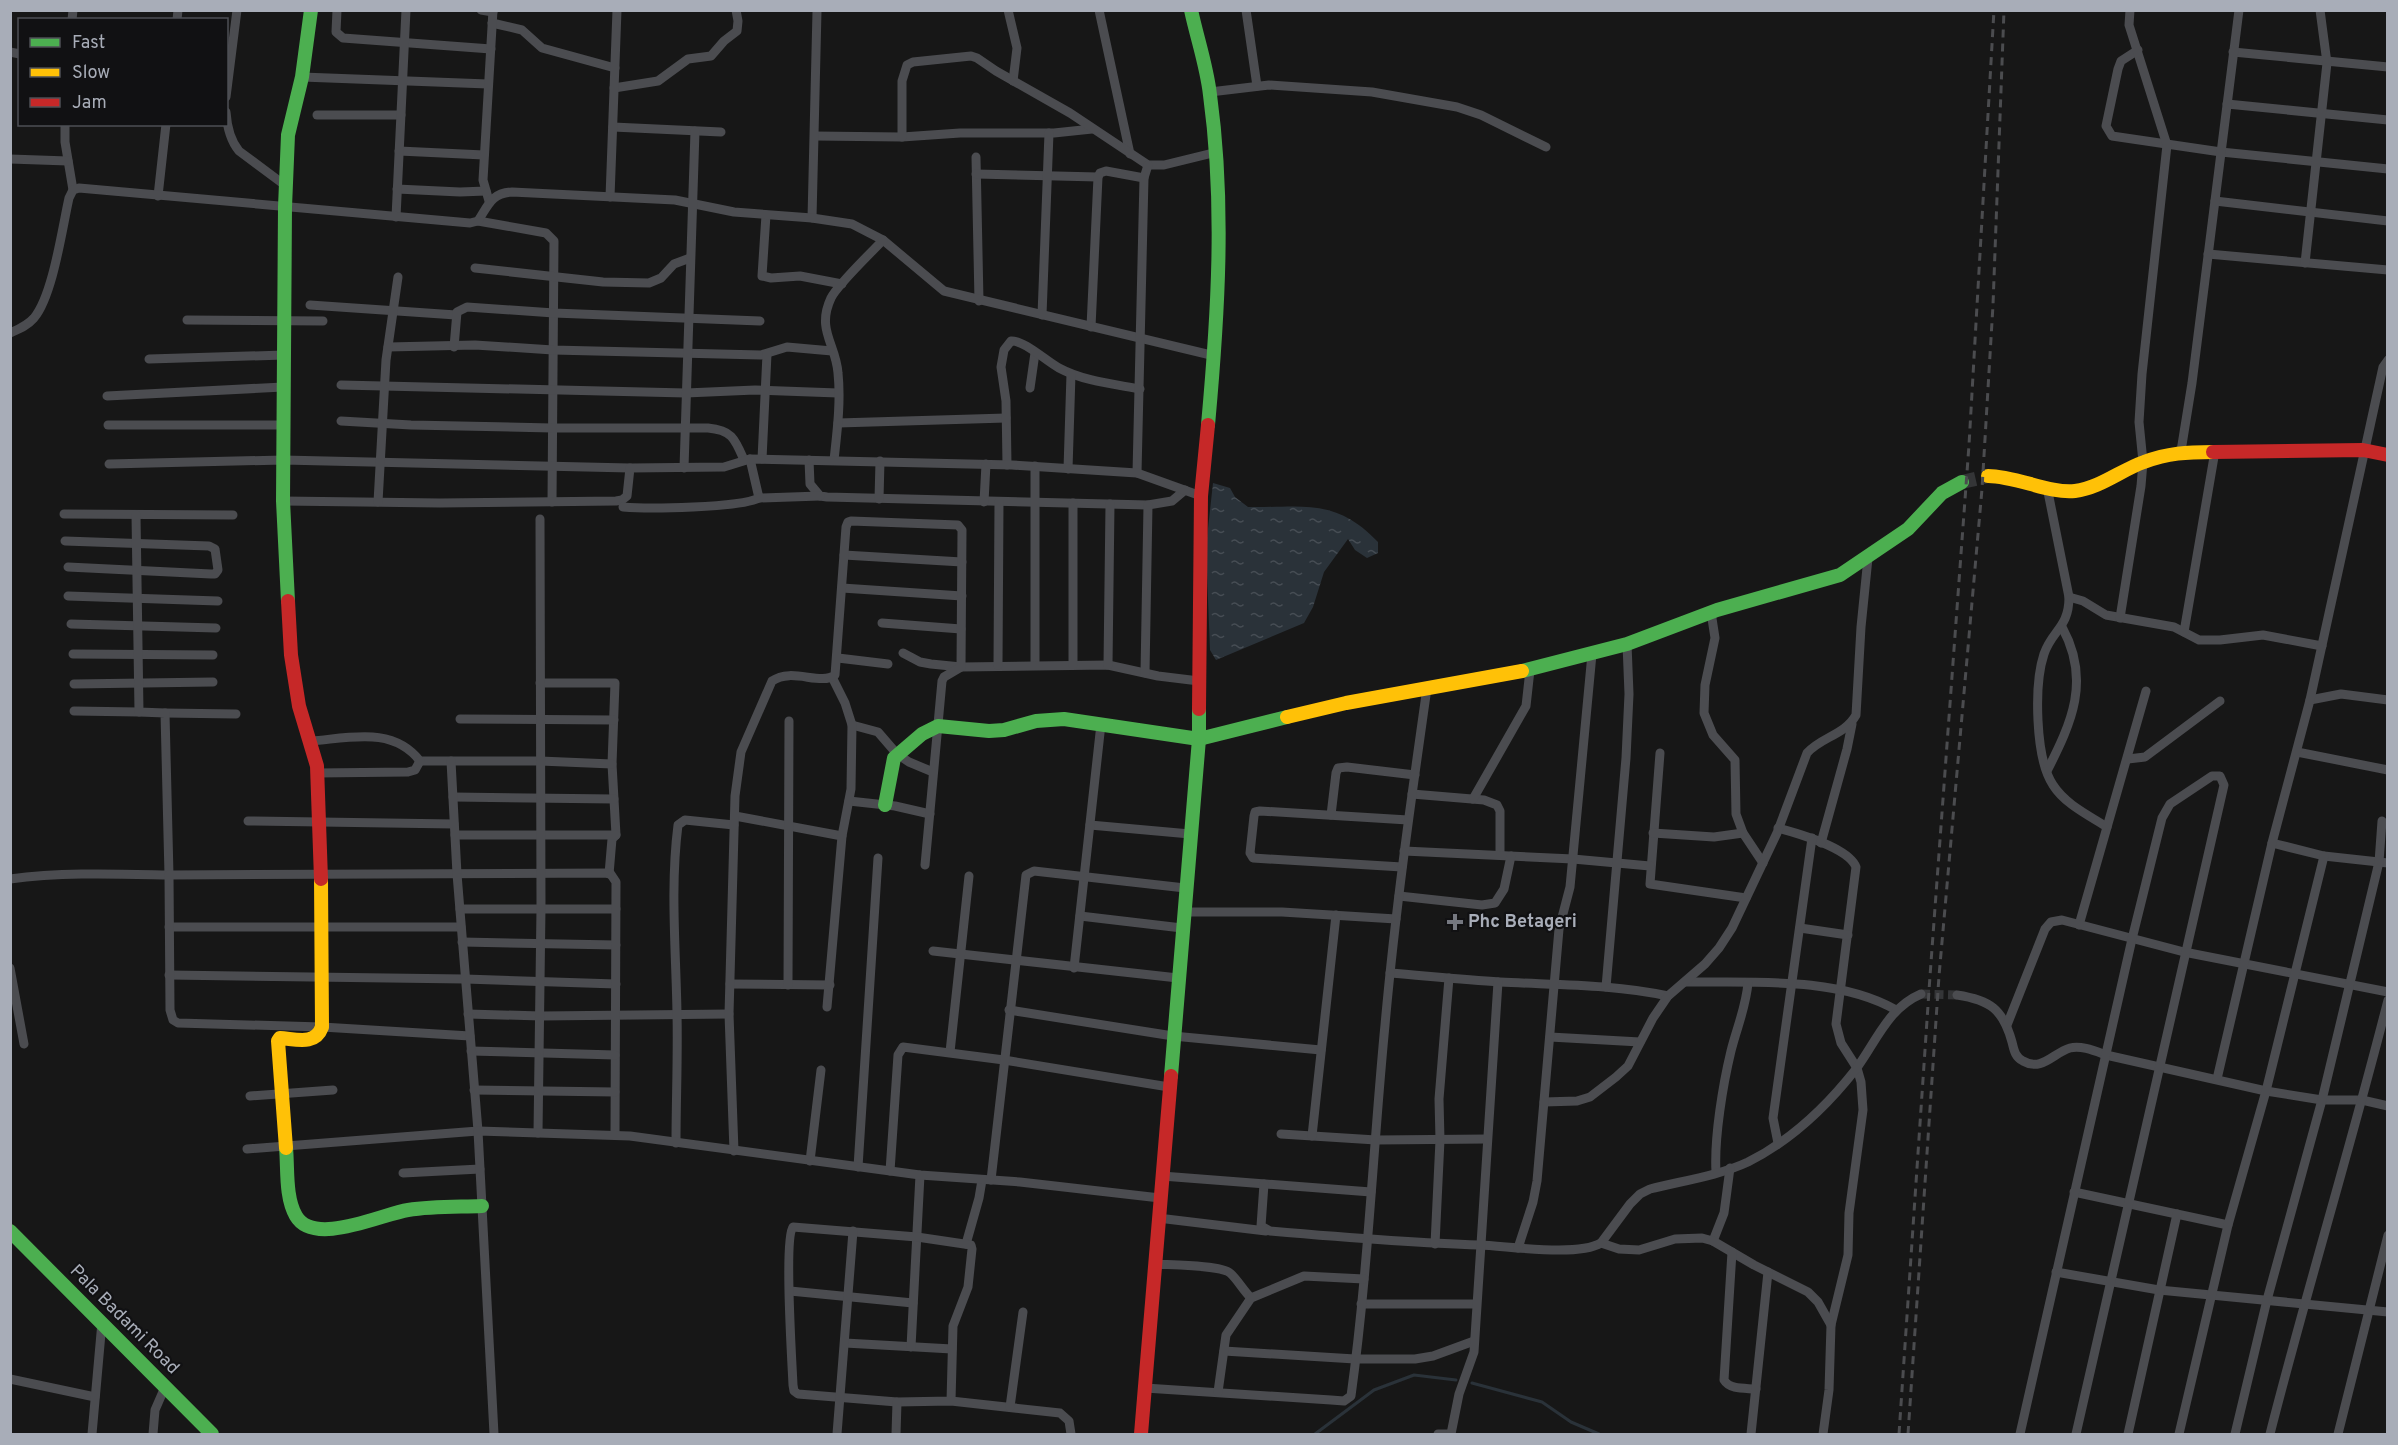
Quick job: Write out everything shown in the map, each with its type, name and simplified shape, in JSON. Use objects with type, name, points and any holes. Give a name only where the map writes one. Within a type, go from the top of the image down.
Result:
[{"type":"street","points":[[228,81],[237,10]]},
{"type":"street","points":[[311,10],[302,77],[288,135],[285,207],[283,506],[291,656],[299,706],[315,755],[317,773],[321,875],[322,1027],[315,1039],[280,1038],[278,1041],[292,1210],[296,1218],[313,1228],[329,1230],[411,1209],[482,1206]]},
{"type":"street","points":[[337,10],[336,32],[343,38],[491,49]]},
{"type":"street","points":[[396,217],[406,10]]},
{"type":"street","points":[[478,221],[488,196],[483,180],[493,11],[481,10]]},
{"type":"street","points":[[610,197],[617,10]]},
{"type":"street","points":[[614,88],[658,81],[668,76],[688,59],[711,56],[724,41],[737,31],[736,10]]},
{"type":"street","points":[[1008,10],[1017,48],[1013,81]]},
{"type":"street","points":[[1099,10],[1130,154]]},
{"type":"street","points":[[1141,1434],[1199,739],[1201,496],[1215,356],[1220,204],[1210,92],[1191,10]]},
{"type":"street","points":[[1246,10],[1257,86]]},
{"type":"street","points":[[2120,618],[2143,462],[2139,422],[2142,374],[2167,145],[2129,25],[2130,10]]},
{"type":"street","points":[[2181,451],[2192,383],[2239,10]]},
{"type":"street","points":[[2305,263],[2327,63],[2320,10]]},
{"type":"street","points":[[812,218],[817,11]]},
{"type":"street","points":[[492,23],[522,30],[542,48],[615,68]]},
{"type":"street","points":[[2138,50],[2121,61],[2118,69],[2106,126],[2108,133],[2116,138],[2221,152],[2388,169]]},
{"type":"street","points":[[2233,52],[2327,63],[2388,67]]},
{"type":"street","points":[[902,137],[902,81],[907,65],[914,62],[971,56],[1148,165],[1164,165],[1216,152]]},
{"type":"street","points":[[302,77],[488,84]]},
{"type":"street","points":[[1210,92],[1257,86],[1372,92],[1457,108],[1481,115],[1546,147]]},
{"type":"street","points":[[2227,104],[2388,120]]},
{"type":"street","points":[[316,116],[401,115]]},
{"type":"street","points":[[228,124],[234,145],[286,186]]},
{"type":"street","points":[[65,126],[68,161],[74,190]]},
{"type":"street","points":[[158,196],[166,126]]},
{"type":"street","points":[[613,127],[721,132]]},
{"type":"street","points":[[815,136],[902,137],[960,132],[1049,133],[1092,129]]},
{"type":"street","points":[[684,468],[694,131]]},
{"type":"street","points":[[1042,315],[1049,133]]},
{"type":"street","points":[[399,151],[484,155]]},
{"type":"street","points":[[976,156],[979,301]]},
{"type":"street","points":[[10,159],[68,161]]},
{"type":"street","points":[[1137,473],[1144,178],[1148,165]]},
{"type":"street","points":[[1091,327],[1098,177],[1101,172],[1106,171],[1144,178]]},
{"type":"street","points":[[976,174],[1098,177]]},
{"type":"street","points":[[10,333],[25,327],[42,306],[69,198],[74,190],[79,188],[396,217],[470,223],[478,221],[551,236],[554,240],[552,502]]},
{"type":"street","points":[[397,189],[460,192],[488,196],[503,192],[675,200],[710,209],[852,224],[883,240],[944,291],[1215,356]]},
{"type":"street","points":[[2215,201],[2388,221]]},
{"type":"street","points":[[766,215],[762,276],[771,278],[800,276],[842,285]]},
{"type":"street","points":[[834,460],[838,423],[838,372],[826,333],[825,316],[832,295],[883,240]]},
{"type":"street","points":[[2208,254],[2388,270]]},
{"type":"street","points":[[475,268],[603,282],[649,283],[661,278],[674,264],[690,258]]},
{"type":"street","points":[[378,502],[384,386],[398,277]]},
{"type":"street","points":[[310,305],[456,315]]},
{"type":"street","points":[[454,347],[456,315],[459,309],[467,307],[554,313],[760,321]]},
{"type":"street","points":[[187,320],[323,321]]},
{"type":"street","points":[[1007,465],[1006,418],[1001,367],[1007,344],[1016,341],[1071,374],[1140,389]]},
{"type":"street","points":[[388,346],[475,345],[687,355],[766,354],[787,347],[832,351]]},
{"type":"street","points":[[1030,388],[1035,353]]},
{"type":"street","points":[[762,459],[766,354]]},
{"type":"street","points":[[149,359],[284,355]]},
{"type":"street","points":[[2217,1079],[2272,843],[2310,700],[2363,450],[2383,368],[2388,360]]},
{"type":"street","points":[[1068,469],[1071,374]]},
{"type":"street","points":[[341,385],[553,388],[686,393],[766,391],[838,393]]},
{"type":"street","points":[[107,396],[283,387]]},
{"type":"street","points":[[838,423],[1006,418]]},
{"type":"street","points":[[341,421],[381,424],[724,430],[730,434],[747,460],[759,498]]},
{"type":"street","points":[[108,424],[283,425]]},
{"type":"street","points":[[2184,632],[2215,450]]},
{"type":"street","points":[[1988,476],[2002,476],[2074,491],[2085,489],[2143,462],[2181,451],[2363,450],[2388,454]]},
{"type":"street","points":[[109,464],[283,460],[684,468],[724,467],[747,460],[762,459],[986,464],[1145,474],[1201,496]]},
{"type":"street","points":[[809,460],[810,484],[820,496]]},
{"type":"street","points":[[879,499],[880,462]]},
{"type":"street","points":[[984,502],[986,464]]},
{"type":"street","points":[[1035,466],[1035,664]]},
{"type":"street","points":[[283,506],[378,502],[622,500],[627,496],[629,489],[630,468]]},
{"type":"street","points":[[885,805],[891,766],[897,754],[938,726],[989,731],[1004,730],[1036,721],[1064,719],[1199,739],[1295,714],[1530,670],[1628,644],[1711,612],[1840,575],[1908,529],[1942,493],[1962,482]]},
{"type":"street","points":[[2046,487],[2069,597],[2069,609],[2062,627],[2044,653],[2036,710],[2038,735],[2051,783],[2062,796],[2107,827]]},
{"type":"street","points":[[623,507],[714,505],[753,501],[759,498],[820,496],[1149,505],[1172,501],[1185,490]]},
{"type":"street","points":[[998,665],[999,502]]},
{"type":"street","points":[[1073,503],[1073,665]]},
{"type":"street","points":[[1108,665],[1110,504]]},
{"type":"street","points":[[1145,673],[1149,505]]},
{"type":"street","points":[[64,514],[233,515]]},
{"type":"street","points":[[136,514],[139,712]]},
{"type":"street","points":[[538,1132],[541,1053],[540,519]]},
{"type":"street","points":[[832,677],[837,669],[846,524],[851,521],[958,525],[962,530],[962,596],[958,669]]},
{"type":"street","points":[[65,541],[213,547],[217,552],[218,570],[215,574],[211,574],[68,567]]},
{"type":"street","points":[[844,555],[962,562]]},
{"type":"street","points":[[1778,1143],[1773,1118],[1790,984],[1816,840],[1856,716],[1868,558]]},
{"type":"street","points":[[841,592],[962,596]]},
{"type":"street","points":[[68,596],[218,601]]},
{"type":"street","points":[[2069,597],[2084,601],[2106,615],[2165,625],[2192,637],[2209,641],[2263,635],[2322,646]]},
{"type":"street","points":[[1711,612],[1715,638],[1705,685],[1704,713],[1713,735],[1736,760],[1736,814],[1743,833],[1763,863]]},
{"type":"street","points":[[882,623],[961,629]]},
{"type":"street","points":[[71,624],[216,628]]},
{"type":"street","points":[[2047,771],[2067,732],[2076,691],[2076,666],[2070,643],[2062,627]]},
{"type":"street","points":[[1606,987],[1626,758],[1629,694],[1628,644]]},
{"type":"street","points":[[903,653],[920,662],[958,669],[1035,664],[1108,665],[1199,681]]},
{"type":"street","points":[[72,654],[213,655]]},
{"type":"street","points":[[1518,1248],[1533,1202],[1559,929],[1568,898],[1573,859],[1592,654]]},
{"type":"street","points":[[838,658],[888,664]]},
{"type":"street","points":[[925,865],[944,677],[958,669]]},
{"type":"street","points":[[1473,800],[1526,706],[1531,681],[1530,670]]},
{"type":"street","points":[[734,1151],[729,984],[734,820],[741,752],[772,681],[784,675],[832,677]]},
{"type":"street","points":[[827,1007],[842,836],[849,801],[852,725],[845,702],[832,677]]},
{"type":"street","points":[[74,684],[213,682]]},
{"type":"street","points":[[540,683],[615,683],[612,764],[616,835],[612,839],[609,874],[616,882],[615,1135]]},
{"type":"street","points":[[1145,1388],[1344,1401],[1351,1396],[1368,1239],[1390,973],[1404,850],[1427,688]]},
{"type":"street","points":[[2079,925],[2146,691]]},
{"type":"street","points":[[2310,700],[2341,694],[2388,700]]},
{"type":"street","points":[[2128,759],[2145,757],[2220,701]]},
{"type":"street","points":[[74,711],[236,714]]},
{"type":"street","points":[[165,712],[170,1016],[178,1023],[322,1027],[470,1036]]},
{"type":"street","points":[[460,719],[614,720]]},
{"type":"street","points":[[788,985],[789,721]]},
{"type":"street","points":[[1074,968],[1101,724]]},
{"type":"street","points":[[1544,1102],[1577,1101],[1590,1097],[1628,1066],[1668,996],[1719,948],[1732,928],[1778,828],[1807,753],[1814,745],[1852,724]]},
{"type":"street","points":[[852,725],[879,732],[897,754],[933,772]]},
{"type":"street","points":[[311,741],[384,738],[407,746],[420,761],[540,761],[612,764]]},
{"type":"street","points":[[2296,752],[2388,770]]},
{"type":"street","points":[[1660,753],[1650,884],[1746,898]]},
{"type":"street","points":[[317,773],[408,772],[415,770],[420,761]]},
{"type":"street","points":[[451,761],[457,874],[478,1131],[494,1434]]},
{"type":"street","points":[[1331,815],[1338,768],[1414,775]]},
{"type":"street","points":[[2020,1434],[2132,939],[2167,808],[2216,775],[2220,776],[2224,785],[2184,952],[2076,1434]]},
{"type":"street","points":[[1412,794],[1492,801],[1500,811],[1500,855]]},
{"type":"street","points":[[453,797],[614,799]]},
{"type":"street","points":[[849,801],[906,807],[930,814]]},
{"type":"street","points":[[1402,867],[1257,859],[1251,856],[1256,812],[1408,820]]},
{"type":"street","points":[[676,1143],[677,1015],[673,909],[674,859],[678,825],[685,820],[734,820],[789,826],[842,836]]},
{"type":"street","points":[[248,821],[454,824]]},
{"type":"street","points":[[2235,1434],[2267,1300],[2322,1100],[2349,986],[2383,863],[2382,821]]},
{"type":"street","points":[[1090,825],[1190,834]]},
{"type":"street","points":[[1778,828],[1816,840],[1849,857],[1856,867],[1837,1033],[1840,1043],[1857,1068],[1863,1092],[1862,1119],[1849,1213],[1848,1255],[1831,1325],[1829,1390],[1823,1434]]},
{"type":"street","points":[[1653,833],[1714,837],[1743,833]]},
{"type":"street","points":[[455,835],[616,835]]},
{"type":"street","points":[[2272,843],[2324,856],[2383,863]]},
{"type":"street","points":[[1404,850],[1573,859],[1650,866]]},
{"type":"street","points":[[1399,896],[1482,904],[1495,903],[1504,889],[1512,856]]},
{"type":"street","points":[[2180,1434],[2228,1225],[2266,1091],[2324,856]]},
{"type":"street","points":[[858,1167],[878,858]]},
{"type":"street","points":[[966,1244],[986,1180],[1004,1060],[1026,875],[1034,871],[1185,888]]},
{"type":"street","points":[[10,879],[78,873],[169,875],[609,874]]},
{"type":"street","points":[[950,1052],[969,876]]},
{"type":"street","points":[[460,909],[616,909]]},
{"type":"street","points":[[1183,912],[1336,915],[1396,919]]},
{"type":"street","points":[[1312,1136],[1336,915]]},
{"type":"street","points":[[1080,916],[1182,928]]},
{"type":"street","points":[[2007,1025],[2045,929],[2051,922],[2062,920],[2184,952],[2388,992]]},
{"type":"street","points":[[169,927],[461,927]]},
{"type":"street","points":[[1800,928],[1848,935]]},
{"type":"street","points":[[462,942],[616,945]]},
{"type":"street","points":[[933,951],[1015,962],[1178,978]]},
{"type":"street","points":[[10,968],[24,1044]]},
{"type":"street","points":[[1390,973],[1498,982],[1606,987],[1668,996]]},
{"type":"street","points":[[170,975],[321,976],[616,984]]},
{"type":"street","points":[[1435,1244],[1440,1140],[1439,1099],[1449,978]]},
{"type":"street","points":[[1438,1434],[1449,1434],[1459,1394],[1471,1362],[1474,1341],[1498,982]]},
{"type":"street","points":[[1685,982],[1790,984],[1841,991],[1883,1002],[1896,1010]]},
{"type":"street","points":[[1716,1172],[1715,1148],[1731,1050],[1744,1010],[1748,983]]},
{"type":"street","points":[[729,984],[830,985]]},
{"type":"street","points":[[1158,1218],[1269,1231],[1435,1244],[1518,1248],[1584,1249],[1593,1247],[1601,1243],[1640,1194],[1650,1189],[1730,1168],[1748,1161],[1778,1143],[1823,1106],[1857,1068],[1896,1010],[1921,994]]},
{"type":"street","points":[[1957,995],[1986,1003],[1998,1010],[2007,1025],[2014,1053],[2020,1060],[2029,1064],[2040,1064],[2068,1048],[2076,1047],[2266,1091],[2322,1100],[2362,1100],[2388,1106]]},
{"type":"street","points":[[2270,1434],[2388,1000]]},
{"type":"street","points":[[1009,1010],[1173,1036],[1321,1050]]},
{"type":"street","points":[[468,1014],[541,1016],[729,1014]]},
{"type":"street","points":[[1550,1037],[1640,1042]]},
{"type":"street","points":[[890,1171],[900,1050],[909,1046],[1169,1087]]},
{"type":"street","points":[[471,1051],[615,1055]]},
{"type":"street","points":[[810,1161],[821,1070]]},
{"type":"street","points":[[250,1096],[333,1090]]},
{"type":"street","points":[[474,1090],[615,1092]]},
{"type":"street","points":[[247,1149],[478,1131],[615,1135],[920,1175],[1160,1198]]},
{"type":"street","points":[[1281,1134],[1376,1140],[1487,1139]]},
{"type":"street","points":[[1713,1241],[1724,1213],[1730,1168]]},
{"type":"street","points":[[403,1173],[480,1169]]},
{"type":"street","points":[[911,1347],[920,1175]]},
{"type":"street","points":[[1162,1176],[1371,1192]]},
{"type":"street","points":[[1264,1184],[1261,1226],[1269,1231]]},
{"type":"street","points":[[2074,1192],[2228,1225]]},
{"type":"street","points":[[2128,1434],[2177,1214]]},
{"type":"street","points":[[951,1401],[952,1349],[956,1317],[968,1287],[972,1249],[970,1245],[916,1237],[793,1227],[789,1236],[794,1391],[806,1396],[897,1402],[951,1401],[1060,1413],[1069,1421],[1071,1434]]},
{"type":"street","name":"Pala Badami Road","points":[[10,1231],[212,1434]]},
{"type":"street","points":[[837,1434],[853,1231]]},
{"type":"street","points":[[2337,1434],[2388,1235]]},
{"type":"street","points":[[1601,1243],[1619,1249],[1640,1251],[1675,1239],[1702,1238],[1713,1241],[1808,1292],[1818,1302],[1831,1325]]},
{"type":"street","points":[[1732,1252],[1724,1380],[1732,1387],[1755,1389]]},
{"type":"street","points":[[1155,1264],[1223,1269],[1232,1275],[1240,1288],[1251,1298]]},
{"type":"street","points":[[1751,1434],[1768,1272]]},
{"type":"street","points":[[2056,1272],[2111,1283],[2213,1297],[2388,1312]]},
{"type":"street","points":[[1218,1392],[1228,1329],[1251,1298],[1304,1276],[1364,1280]]},
{"type":"street","points":[[790,1291],[913,1303]]},
{"type":"street","points":[[1361,1304],[1476,1304]]},
{"type":"street","points":[[1010,1407],[1023,1312]]},
{"type":"street","points":[[92,1434],[102,1322]]},
{"type":"street","points":[[1224,1351],[1355,1359],[1415,1359],[1433,1356],[1474,1341]]},
{"type":"street","points":[[845,1343],[952,1349]]},
{"type":"street","points":[[10,1379],[95,1397]]},
{"type":"street","points":[[153,1434],[155,1410],[165,1387]]},
{"type":"street","points":[[896,1434],[897,1402]]},
{"type":"water","points":[[1213,483],[1230,488],[1235,497],[1248,507],[1302,507],[1332,511],[1362,528],[1378,542],[1378,553],[1367,558],[1355,550],[1348,539],[1324,572],[1313,607],[1304,623],[1216,660],[1210,650],[1206,547]]},
{"type":"waterway","points":[[1315,1434],[1374,1390],[1414,1375],[1456,1380]]},
{"type":"waterway","points":[[1472,1383],[1542,1402],[1571,1422],[1599,1434]]},
{"type":"tunnel","points":[[1962,482],[1988,476]]},
{"type":"tunnel","points":[[1921,994],[1957,995]]},
{"type":"railway","points":[[1899,1434],[1969,445],[1994,10]]},
{"type":"railway","points":[[1908,1434],[1939,976],[1982,489],[1993,305],[2004,10]]},
{"type":"traffic: fast","points":[[288,601],[283,501],[285,207],[288,135],[302,77],[311,10]]},
{"type":"traffic: fast","points":[[1191,10],[1209,84],[1215,136],[1219,219],[1215,342],[1208,425]]},
{"type":"traffic: fast","points":[[1522,671],[1627,644],[1717,610],[1840,575],[1908,529],[1942,493],[1962,482]]},
{"type":"traffic: fast","points":[[1171,1076],[1199,739],[1199,709]]},
{"type":"traffic: fast","points":[[885,805],[894,758],[922,734],[938,726],[989,731],[1004,730],[1036,721],[1064,719],[1199,739],[1287,717]]},
{"type":"traffic: fast","points":[[286,1148],[292,1208],[305,1225],[317,1229],[349,1226],[408,1210],[482,1206]]},
{"type":"traffic: fast","points":[[10,1231],[212,1434]]},
{"type":"traffic: slow","points":[[1988,476],[2055,490],[2075,491],[2102,483],[2135,465],[2153,459],[2195,452],[2213,452]]},
{"type":"traffic: slow","points":[[1287,717],[1346,703],[1522,671]]},
{"type":"traffic: slow","points":[[286,1148],[278,1041],[280,1038],[310,1039],[315,1037],[322,1027],[321,879]]},
{"type":"traffic: jam","points":[[1199,709],[1201,496],[1208,425]]},
{"type":"traffic: jam","points":[[2213,452],[2363,450],[2388,455]]},
{"type":"traffic: jam","points":[[288,601],[291,655],[299,706],[317,766],[321,879]]},
{"type":"traffic: jam","points":[[1141,1434],[1171,1076]]},
{"type":"place","name":"Phc Betageri","points":[[1455,922]]}]
